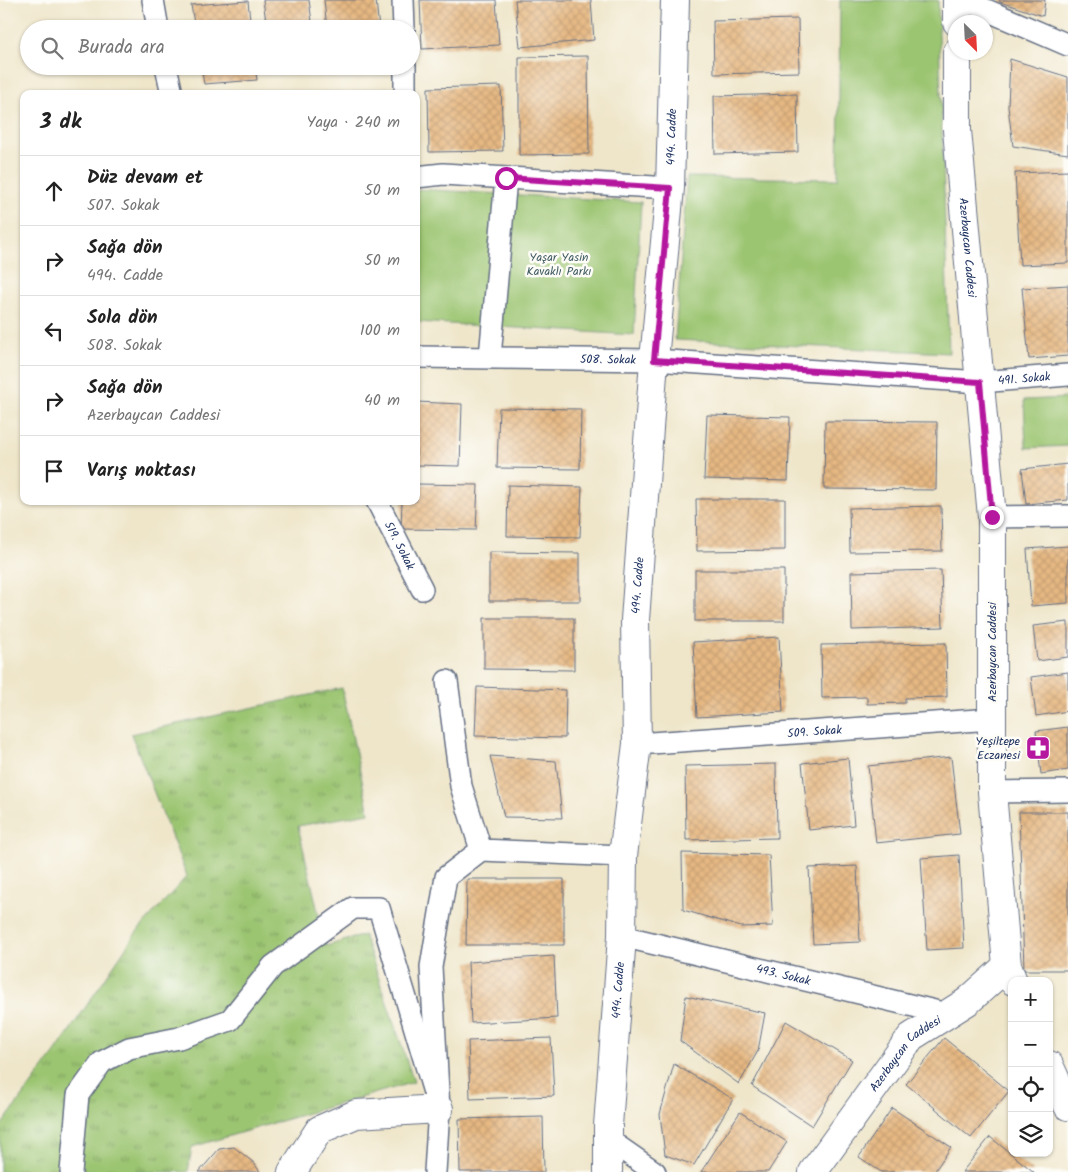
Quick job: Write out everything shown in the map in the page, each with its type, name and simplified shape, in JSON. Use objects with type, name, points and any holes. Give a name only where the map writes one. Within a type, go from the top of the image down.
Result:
[{"type":"street","points":[[153,0],[156,20]]},
{"type":"street","points":[[403,0],[404,20]]},
{"type":"street","name":"494. Cadde","points":[[608,1172],[622,936],[623,856],[637,744],[635,620],[654,360],[670,188],[675,0]]},
{"type":"street","points":[[957,0],[957,15]]},
{"type":"street","points":[[963,0],[1068,45]]},
{"type":"street","name":"Azerbaycan Caddesi","points":[[813,1172],[911,1037],[1010,974],[992,792],[992,517],[957,130],[957,60]]},
{"type":"street","points":[[168,75],[171,90]]},
{"type":"street","points":[[405,75],[405,90]]},
{"type":"street","points":[[420,177],[443,174],[670,188]]},
{"type":"street","points":[[490,357],[506,178]]},
{"type":"street","name":"508. Sokak","points":[[420,357],[654,360],[980,382]]},
{"type":"street","name":"491. Sokak","points":[[980,382],[1068,375]]},
{"type":"street","name":"519. Sokak","points":[[379,505],[422,589]]},
{"type":"street","points":[[992,517],[1068,516]]},
{"type":"street","points":[[447,681],[461,786],[481,850]]},
{"type":"street","name":"509. Sokak","points":[[637,744],[992,719]]},
{"type":"street","points":[[992,792],[1068,790]]},
{"type":"street","points":[[435,1172],[439,1109],[431,967],[446,877],[481,850],[623,856]]},
{"type":"street","points":[[70,1172],[78,1095],[102,1062],[129,1048],[179,1038],[230,1020],[273,966],[353,908],[379,908],[439,1109]]},
{"type":"street","name":"493. Sokak","points":[[622,936],[947,1014]]},
{"type":"street","points":[[1050,1067],[1068,1106]]},
{"type":"street","points":[[292,1172],[319,1130],[356,1114],[439,1109]]},
{"type":"street","points":[[609,1140],[655,1172]]},
{"type":"green space","points":[[840,0],[938,0],[949,353],[675,340],[687,177],[838,179]]},
{"type":"green space","name":"Yaşar Yasin Kavaklı Parkı","points":[[420,189],[641,202],[634,335],[420,322]]},
{"type":"green space","points":[[1068,398],[1068,446],[1026,448],[1024,400]]},
{"type":"green space","points":[[342,688],[369,813],[298,826],[326,946],[364,935],[414,1082],[192,1147],[188,1172],[0,1172],[0,1127],[56,1051],[135,934],[187,876],[131,734]]},
{"type":"building","points":[[263,0],[309,0],[312,20],[266,20]]},
{"type":"building","points":[[324,0],[376,0],[378,20],[326,20]]},
{"type":"building","points":[[420,0],[496,0],[499,45],[422,49]]},
{"type":"building","points":[[515,0],[591,0],[594,40],[520,47]]},
{"type":"building","points":[[999,0],[1045,0],[1043,16],[1000,2]]},
{"type":"building","points":[[248,1],[250,20],[194,20],[191,5]]},
{"type":"building","points":[[798,19],[799,72],[714,74],[713,21]]},
{"type":"building","points":[[588,56],[589,154],[519,155],[519,57]]},
{"type":"building","points":[[1010,59],[1068,77],[1068,154],[1013,146],[1008,107]]},
{"type":"building","points":[[202,75],[256,75],[257,80],[204,84]]},
{"type":"building","points":[[501,86],[503,151],[429,152],[428,88]]},
{"type":"building","points":[[797,94],[798,152],[715,154],[714,96]]},
{"type":"building","points":[[1068,171],[1068,263],[1020,265],[1015,173]]},
{"type":"building","points":[[1068,285],[1068,356],[1029,359],[1022,288]]},
{"type":"building","points":[[420,402],[462,404],[460,466],[420,465]]},
{"type":"building","points":[[499,408],[581,409],[580,469],[497,468]]},
{"type":"building","points":[[707,415],[790,417],[788,481],[704,479]]},
{"type":"building","points":[[825,421],[937,422],[936,490],[824,489]]},
{"type":"building","points":[[1068,464],[1068,500],[1026,504],[1022,469]]},
{"type":"building","points":[[420,484],[478,485],[476,530],[401,529],[402,505],[420,505]]},
{"type":"building","points":[[508,485],[582,487],[580,537],[507,536]]},
{"type":"building","points":[[696,499],[785,499],[785,550],[697,551]]},
{"type":"building","points":[[941,506],[942,551],[850,552],[849,508]]},
{"type":"building","points":[[1068,546],[1068,603],[1031,606],[1027,549]]},
{"type":"building","points":[[489,552],[580,553],[580,601],[489,601]]},
{"type":"building","points":[[695,570],[784,570],[784,621],[695,621]]},
{"type":"building","points":[[941,570],[943,627],[852,630],[851,572]]},
{"type":"building","points":[[484,618],[574,618],[574,670],[484,669]]},
{"type":"building","points":[[1068,622],[1068,657],[1037,661],[1033,626]]},
{"type":"building","points":[[779,637],[783,712],[697,717],[693,642]]},
{"type":"building","points":[[946,643],[947,697],[905,698],[905,703],[867,704],[867,697],[822,698],[821,645]]},
{"type":"building","points":[[1068,672],[1068,711],[1036,716],[1031,677]]},
{"type":"building","points":[[477,687],[566,690],[565,738],[475,736]]},
{"type":"building","points":[[1068,727],[1068,770],[1041,774],[1036,731]]},
{"type":"building","points":[[490,756],[556,761],[562,818],[504,817]]},
{"type":"building","points":[[951,757],[960,834],[876,843],[868,766]]},
{"type":"building","points":[[848,758],[854,825],[809,830],[802,763]]},
{"type":"building","points":[[776,764],[777,838],[686,840],[685,766]]},
{"type":"building","points":[[1019,812],[1068,812],[1068,970],[1024,970]]},
{"type":"building","points":[[682,853],[769,855],[773,926],[741,927],[683,910]]},
{"type":"building","points":[[959,855],[964,948],[927,950],[921,858]]},
{"type":"building","points":[[857,866],[860,942],[813,944],[809,868]]},
{"type":"building","points":[[467,879],[564,879],[564,945],[466,945]]},
{"type":"building","points":[[554,956],[557,1018],[471,1023],[468,962]]},
{"type":"building","points":[[686,996],[765,1013],[758,1051],[739,1084],[680,1041]]},
{"type":"building","points":[[786,1021],[852,1060],[812,1126],[752,1086]]},
{"type":"building","points":[[551,1038],[554,1096],[470,1099],[468,1041]]},
{"type":"building","points":[[944,1038],[1008,1090],[1008,1092],[971,1138],[906,1084]]},
{"type":"building","points":[[674,1064],[733,1099],[694,1165],[665,1155],[660,1114]]},
{"type":"building","points":[[892,1108],[951,1147],[934,1172],[881,1172],[859,1157]]},
{"type":"building","points":[[740,1112],[787,1142],[768,1172],[701,1172]]},
{"type":"building","points":[[543,1117],[544,1172],[460,1172],[459,1119]]},
{"type":"building","points":[[990,1137],[1008,1151],[1008,1157],[1015,1157],[1034,1172],[962,1172]]},
{"type":"building","points":[[234,1147],[254,1163],[260,1172],[199,1172],[219,1149]]},
{"type":"place","name":"Yeşiltepe Eczanesi","points":[[1038,748]]},
{"type":"route","points":[[506,178],[670,188],[654,360],[980,382],[992,517]]}]
